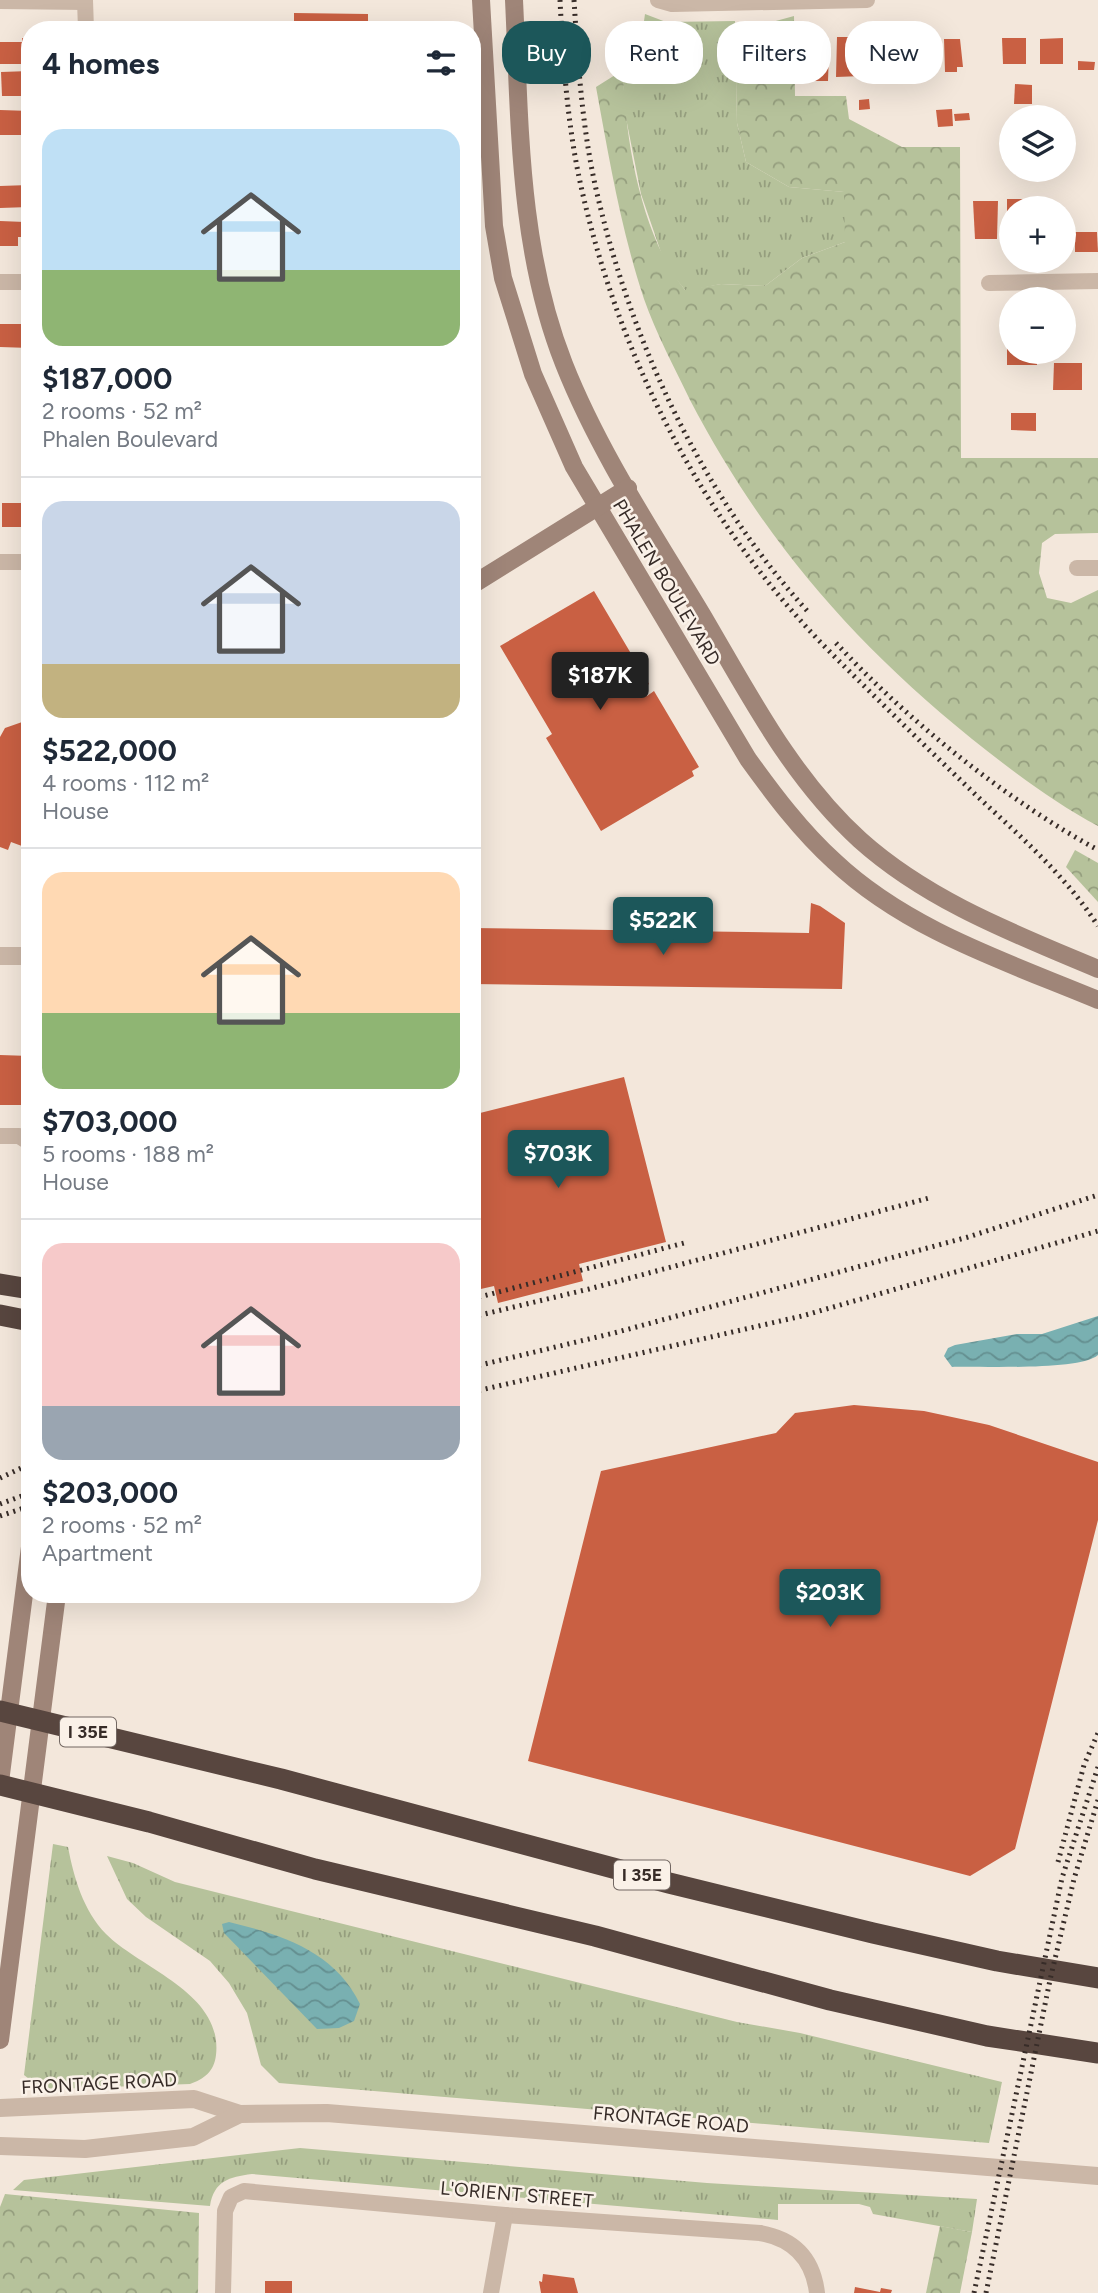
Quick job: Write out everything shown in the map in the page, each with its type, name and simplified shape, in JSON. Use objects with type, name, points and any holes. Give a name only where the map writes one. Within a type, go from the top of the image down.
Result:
[{"type":"highway","points":[[0,1284],[21,1288]]},
{"type":"highway","points":[[0,1315],[21,1319]]},
{"type":"highway","points":[[0,1705],[22,1716]]},
{"type":"highway","name":"I 35E","points":[[0,1711],[153,1748],[669,1883],[1005,1962],[1098,1978]]},
{"type":"highway","points":[[5,1787],[149,1822],[315,1870],[595,1936],[830,2000],[987,2036],[1098,2053]]},
{"type":"main road","name":"PHALEN BOULEVARD","points":[[481,0],[491,188],[503,278],[517,331],[550,417],[598,506],[748,759],[776,798],[834,862],[888,903],[945,936],[1098,1000]]},
{"type":"main road","name":"PHALEN BOULEVARD","points":[[514,0],[523,184],[537,271],[563,362],[604,448],[783,750],[825,805],[861,840],[901,872],[955,906],[1098,969]]},
{"type":"main road","points":[[481,579],[628,488]]},
{"type":"main road","points":[[5,1787],[23,1603]]},
{"type":"main road","points":[[0,2040],[56,1603]]},
{"type":"street","points":[[658,0],[672,4],[867,0]]},
{"type":"street","points":[[0,1],[85,1],[86,21]]},
{"type":"street","points":[[989,283],[1098,281]]},
{"type":"street","points":[[0,282],[21,282]]},
{"type":"street","points":[[0,562],[21,562]]},
{"type":"street","points":[[1077,568],[1098,568]]},
{"type":"street","points":[[0,956],[21,956]]},
{"type":"street","points":[[0,1136],[21,1137]]},
{"type":"street","name":"FRONTAGE ROAD","points":[[0,2108],[194,2099],[240,2114],[327,2113],[1098,2176]]},
{"type":"street","name":"FRONTAGE ROAD","points":[[0,2146],[85,2149],[193,2137],[240,2114]]},
{"type":"street","name":"L'ORIENT STREET","points":[[223,2293],[225,2211],[231,2197],[253,2192],[505,2215],[760,2232],[783,2239],[798,2249],[812,2270],[817,2293]]},
{"type":"street","points":[[491,2293],[505,2215]]},
{"type":"green space","points":[[645,14],[663,21],[644,21]]},
{"type":"green space","points":[[794,16],[794,21],[776,21]]},
{"type":"green space","points":[[703,21],[717,21],[717,84],[736,84],[737,123],[746,162],[789,187],[845,192],[845,242],[802,258],[765,286],[721,284],[686,291],[666,267],[641,194],[624,108],[623,84],[703,84]]},
{"type":"green space","points":[[605,81],[605,84],[624,84],[627,126],[638,186],[657,243],[685,290],[721,284],[765,286],[802,258],[845,242],[844,192],[789,187],[746,162],[737,123],[736,84],[795,84],[795,96],[846,96],[849,119],[902,147],[960,147],[961,458],[1098,458],[1098,533],[1055,534],[1042,543],[1039,573],[1047,598],[1071,603],[1098,590],[1098,826],[1017,774],[972,739],[928,702],[848,625],[779,542],[748,498],[690,400],[649,312],[636,273],[622,220],[596,87]]},
{"type":"green space","points":[[1075,850],[1098,863],[1098,902],[1066,867]]},
{"type":"green space","points":[[53,1844],[68,1847],[81,1893],[91,1915],[106,1934],[177,1984],[207,2015],[215,2033],[216,2055],[211,2070],[204,2077],[190,2084],[54,2089],[38,2086],[24,2075]]},
{"type":"green space","points":[[107,1856],[133,1863],[175,1882],[737,2022],[800,2033],[1002,2082],[989,2143],[279,2083],[261,2065],[247,2013],[229,1983],[210,1961],[146,1917],[127,1899]]},
{"type":"green space","points":[[300,2148],[707,2183],[977,2199],[972,2232],[873,2214],[870,2207],[859,2204],[778,2204],[778,2220],[252,2174],[224,2182],[215,2191],[210,2206],[13,2190],[24,2180]]},
{"type":"green space","points":[[5,2194],[199,2213],[198,2293],[0,2293],[0,2207]]},
{"type":"green space","points":[[940,2226],[972,2232],[960,2293],[926,2293]]},
{"type":"water","points":[[1098,1316],[1098,1355],[1088,1360],[1051,1366],[952,1367],[944,1356],[948,1348],[955,1345],[1017,1334],[1042,1334]]},
{"type":"water","points":[[229,1922],[287,1940],[321,1958],[349,1986],[360,2004],[354,2021],[339,2028],[317,2029],[224,1933],[222,1924]]},
{"type":"building","points":[[294,13],[368,14],[368,21],[294,21]]},
{"type":"building","points":[[837,37],[845,37],[845,77],[836,77]]},
{"type":"building","points":[[1002,38],[1026,38],[1026,64],[1003,64]]},
{"type":"building","points":[[1063,38],[1063,64],[1040,64],[1040,39]]},
{"type":"building","points":[[944,39],[960,39],[963,67],[957,67],[957,72],[945,72]]},
{"type":"building","points":[[0,42],[21,42],[21,64],[0,64]]},
{"type":"building","points":[[1078,61],[1095,62],[1094,70],[1078,70]]},
{"type":"building","points":[[21,71],[21,96],[2,96],[1,72]]},
{"type":"building","points":[[1015,84],[1032,85],[1032,104],[1014,104]]},
{"type":"building","points":[[869,99],[870,109],[859,110],[859,100]]},
{"type":"building","points":[[952,109],[953,126],[938,127],[936,110]]},
{"type":"building","points":[[0,110],[21,111],[21,135],[0,135]]},
{"type":"building","points":[[969,113],[970,120],[955,121],[954,114]]},
{"type":"building","points":[[21,185],[21,207],[0,208],[0,186]]},
{"type":"building","points":[[973,201],[998,201],[997,239],[975,239]]},
{"type":"building","points":[[0,221],[21,222],[18,246],[0,246]]},
{"type":"building","points":[[1076,232],[1097,232],[1098,252],[1076,252]]},
{"type":"building","points":[[0,324],[21,324],[21,348],[0,347]]},
{"type":"building","points":[[1082,363],[1082,390],[1053,390],[1054,364]]},
{"type":"building","points":[[1011,413],[1036,413],[1036,431],[1011,430]]},
{"type":"building","points":[[2,503],[21,503],[21,527],[2,527]]},
{"type":"building","points":[[594,591],[649,684],[642,688],[647,696],[654,691],[699,767],[692,771],[694,776],[601,831],[546,738],[552,734],[500,646]]},
{"type":"building","points":[[21,722],[21,846],[11,842],[8,850],[0,847],[0,737],[5,728]]},
{"type":"building","points":[[811,903],[845,923],[842,989],[481,984],[481,928],[809,933]]},
{"type":"building","points":[[0,1055],[21,1056],[21,1105],[0,1105]]},
{"type":"building","points":[[624,1077],[666,1242],[579,1264],[583,1281],[498,1303],[494,1286],[481,1289],[481,1113]]},
{"type":"building","points":[[854,1405],[924,1411],[989,1425],[1098,1462],[1098,1520],[1015,1849],[970,1876],[528,1761],[601,1471],[776,1433],[795,1413]]},
{"type":"building","points":[[543,2274],[574,2278],[578,2293],[541,2293],[539,2281],[542,2282]]},
{"type":"building","points":[[265,2281],[292,2281],[292,2293],[265,2293]]},
{"type":"building","points":[[855,2287],[880,2292],[881,2288],[892,2290],[891,2293],[854,2293]]},
{"type":"railway","points":[[560,0],[571,133],[596,244],[642,373],[672,435],[706,495],[787,605],[869,691],[1042,857],[1072,890],[1098,926]]},
{"type":"railway","points":[[574,0],[581,95],[591,166],[611,247],[629,304],[651,360],[704,469],[736,520],[810,614]]},
{"type":"railway","points":[[836,643],[894,701],[959,757],[1028,807],[1098,850]]},
{"type":"railway","points":[[481,1365],[614,1333],[968,1237],[1098,1195]]},
{"type":"railway","points":[[481,1315],[589,1289],[929,1198]]},
{"type":"railway","points":[[481,1390],[802,1316],[1098,1231]]},
{"type":"railway","points":[[481,1297],[684,1243]]},
{"type":"railway","points":[[0,1478],[21,1468]]},
{"type":"railway","points":[[0,1504],[21,1496]]},
{"type":"railway","points":[[0,1516],[21,1509]]},
{"type":"railway","points":[[1058,1862],[1084,1765],[1098,1733]]},
{"type":"railway","points":[[974,2293],[1062,1878],[1098,1767]]},
{"type":"railway","points":[[986,2293],[1050,1980],[1074,1879],[1098,1800]]}]
